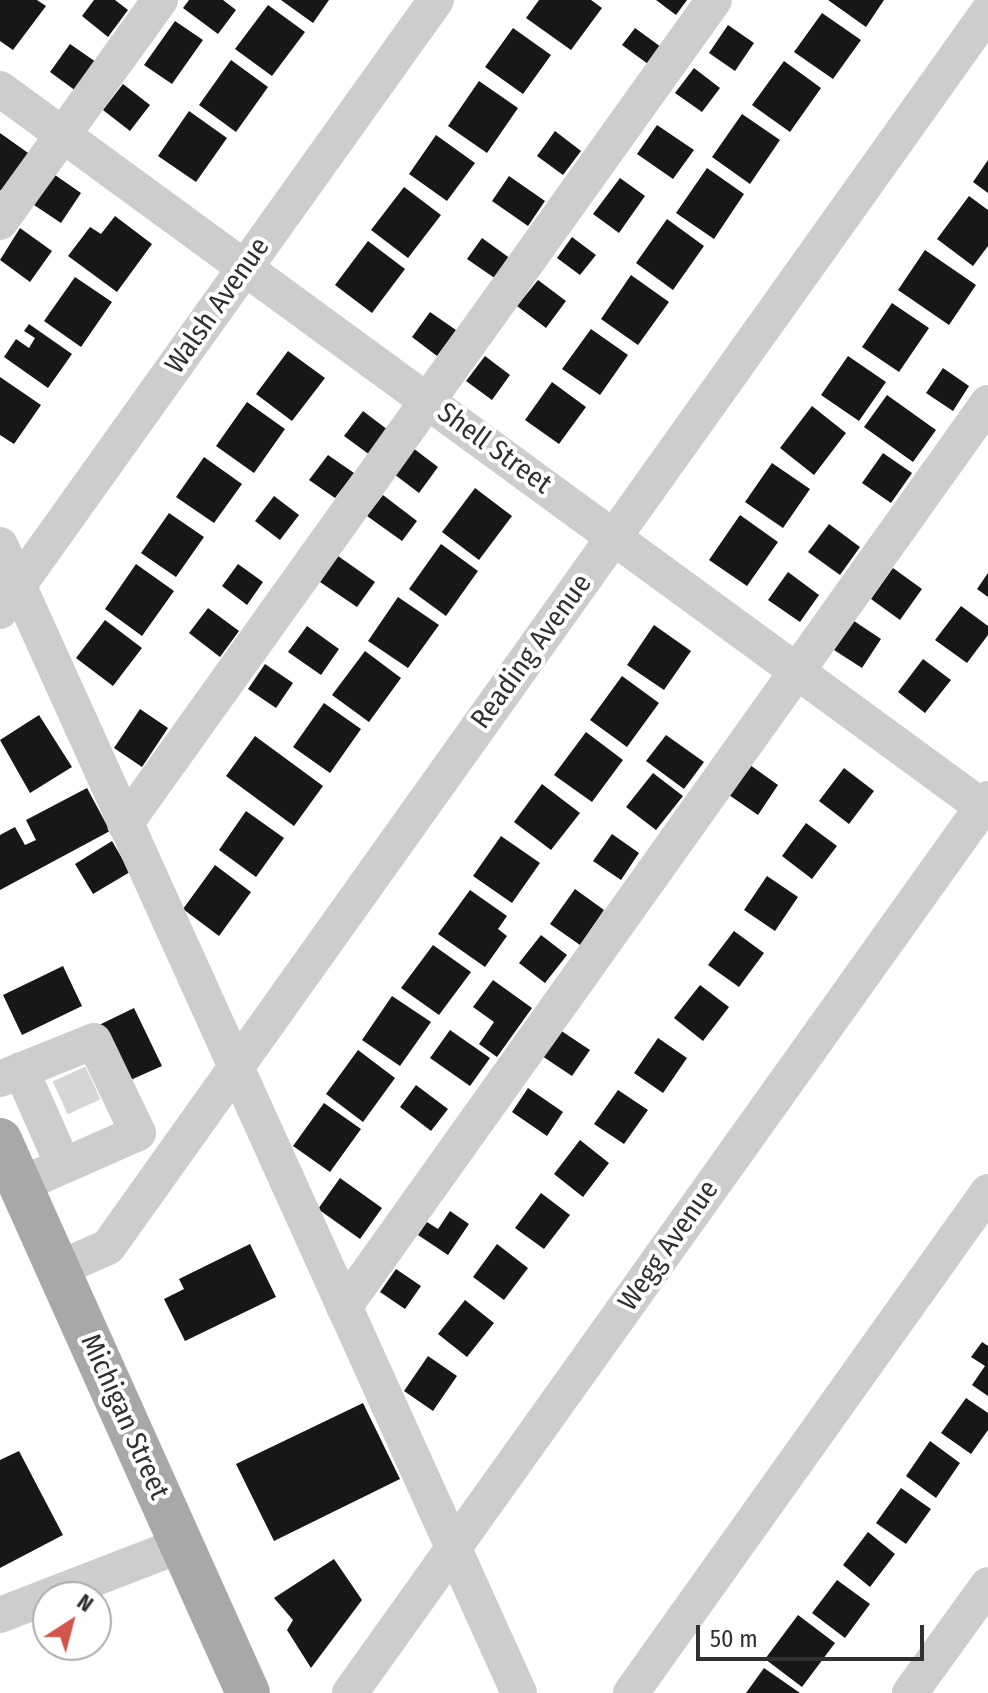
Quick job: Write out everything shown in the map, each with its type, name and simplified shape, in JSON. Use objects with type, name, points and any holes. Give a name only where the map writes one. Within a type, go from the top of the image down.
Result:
[{"type":"main road","name":"Michigan Street","points":[[0,1140],[248,1693]]},
{"type":"street","points":[[0,222],[160,0]]},
{"type":"street","name":"Walsh Avenue","points":[[9,599],[436,0]]},
{"type":"street","points":[[125,824],[430,402],[714,0]]},
{"type":"street","name":"Reading Avenue","points":[[58,1269],[108,1247],[988,12]]},
{"type":"street","name":"Shell Street","points":[[0,89],[796,671],[986,806]]},
{"type":"street","points":[[344,1307],[988,403]]},
{"type":"street","points":[[0,545],[9,599],[125,824],[519,1693]]},
{"type":"street","name":"Wegg Avenue","points":[[350,1693],[986,806]]},
{"type":"street","points":[[63,1165],[10,1075],[64,1064],[94,1041],[138,1133],[167,1164]]},
{"type":"street","points":[[20,1185],[63,1165],[97,1135],[138,1133]]},
{"type":"street","points":[[631,1693],[988,1192]]},
{"type":"street","points":[[0,1615],[181,1545]]},
{"type":"street","points":[[910,1693],[988,1585]]},
{"type":"building","points":[[0,0],[37,0],[46,6],[13,50],[0,41]]},
{"type":"building","points":[[94,0],[115,0],[128,10],[108,37],[82,16]]},
{"type":"building","points":[[189,0],[223,0],[236,10],[218,34],[183,8]]},
{"type":"building","points":[[281,0],[329,0],[313,23]]},
{"type":"building","points":[[539,0],[591,0],[602,8],[571,50],[526,18]]},
{"type":"building","points":[[656,0],[687,0],[676,15]]},
{"type":"building","points":[[828,0],[884,0],[866,27]]},
{"type":"building","points":[[268,5],[305,32],[272,76],[235,49]]},
{"type":"building","points":[[822,13],[861,40],[833,79],[794,52]]},
{"type":"building","points":[[175,21],[203,40],[172,84],[144,65]]},
{"type":"building","points":[[728,25],[754,43],[735,71],[709,53]]},
{"type":"building","points":[[513,28],[551,55],[523,94],[485,67]]},
{"type":"building","points":[[635,28],[661,47],[648,64],[622,45]]},
{"type":"building","points":[[70,44],[96,62],[76,91],[50,72]]},
{"type":"building","points":[[231,60],[268,87],[236,132],[199,105]]},
{"type":"building","points":[[784,61],[821,88],[790,132],[752,105]]},
{"type":"building","points":[[694,68],[720,88],[702,112],[675,93]]},
{"type":"building","points":[[479,81],[518,108],[487,153],[448,126]]},
{"type":"building","points":[[123,84],[150,105],[130,131],[103,110]]},
{"type":"building","points":[[189,111],[227,138],[196,182],[158,156]]},
{"type":"building","points":[[742,114],[780,140],[750,184],[712,157]]},
{"type":"building","points":[[657,125],[694,150],[673,179],[637,154]]},
{"type":"building","points":[[555,131],[581,151],[563,175],[537,156]]},
{"type":"building","points":[[0,133],[31,155],[4,193],[0,190]]},
{"type":"building","points":[[436,135],[475,163],[447,201],[409,174]]},
{"type":"building","points":[[988,160],[988,193],[973,182]]},
{"type":"building","points":[[707,168],[744,194],[714,239],[676,213]]},
{"type":"building","points":[[55,175],[81,193],[61,223],[34,205]]},
{"type":"building","points":[[509,176],[545,201],[528,226],[492,201]]},
{"type":"building","points":[[620,178],[645,196],[619,233],[593,214]]},
{"type":"building","points":[[404,187],[441,215],[408,258],[371,230]]},
{"type":"building","points":[[969,196],[988,210],[988,246],[973,266],[937,239]]},
{"type":"building","points":[[115,216],[152,244],[117,292],[68,256],[90,227],[101,234]]},
{"type":"building","points":[[667,219],[704,246],[673,290],[636,263]]},
{"type":"building","points":[[20,228],[52,251],[30,282],[0,260]]},
{"type":"building","points":[[572,237],[596,255],[580,275],[557,258]]},
{"type":"building","points":[[482,238],[511,259],[496,279],[467,259]]},
{"type":"building","points":[[368,241],[405,269],[372,313],[335,285]]},
{"type":"building","points":[[925,250],[976,285],[949,325],[898,290]]},
{"type":"building","points":[[631,275],[669,302],[638,345],[601,319]]},
{"type":"building","points":[[75,277],[112,302],[81,347],[44,321]]},
{"type":"building","points":[[538,280],[566,301],[546,328],[517,306]]},
{"type":"building","points":[[892,303],[929,328],[899,372],[862,347]]},
{"type":"building","points":[[430,312],[456,330],[437,356],[412,337]]},
{"type":"building","points":[[29,324],[72,354],[48,388],[4,357],[16,339],[29,348],[35,338],[24,331]]},
{"type":"building","points":[[591,329],[628,355],[600,395],[562,369]]},
{"type":"building","points":[[288,351],[325,378],[292,421],[256,394]]},
{"type":"building","points":[[485,356],[510,375],[492,400],[466,381]]},
{"type":"building","points":[[848,356],[886,382],[859,421],[821,395]]},
{"type":"building","points":[[943,368],[969,386],[953,411],[926,393]]},
{"type":"building","points":[[0,377],[41,405],[14,444],[0,435]]},
{"type":"building","points":[[552,382],[586,407],[559,444],[525,420]]},
{"type":"building","points":[[887,395],[936,430],[913,462],[864,427]]},
{"type":"building","points":[[247,402],[285,429],[254,473],[216,446]]},
{"type":"building","points":[[812,406],[846,433],[814,475],[780,448]]},
{"type":"building","points":[[363,411],[388,430],[370,455],[344,436]]},
{"type":"building","points":[[413,448],[438,467],[419,493],[394,474]]},
{"type":"building","points":[[883,453],[912,473],[891,503],[862,483]]},
{"type":"building","points":[[328,455],[354,473],[335,498],[309,480]]},
{"type":"building","points":[[204,457],[242,484],[214,523],[176,497]]},
{"type":"building","points":[[772,463],[810,489],[783,528],[745,502]]},
{"type":"building","points":[[475,488],[512,516],[479,560],[442,532]]},
{"type":"building","points":[[383,495],[417,521],[402,541],[367,516]]},
{"type":"building","points":[[274,496],[299,515],[280,540],[255,521]]},
{"type":"building","points":[[169,513],[204,537],[176,577],[141,553]]},
{"type":"building","points":[[740,515],[778,542],[747,586],[709,560]]},
{"type":"building","points":[[829,524],[860,547],[840,575],[808,552]]},
{"type":"building","points":[[441,544],[478,571],[446,616],[409,589]]},
{"type":"building","points":[[338,556],[375,582],[357,607],[320,582]]},
{"type":"building","points":[[136,564],[174,591],[142,636],[105,609]]},
{"type":"building","points":[[238,564],[263,582],[247,605],[222,586]]},
{"type":"building","points":[[893,568],[922,589],[900,620],[871,599]]},
{"type":"building","points":[[788,572],[819,595],[800,622],[768,600]]},
{"type":"building","points":[[988,573],[988,597],[977,589]]},
{"type":"building","points":[[398,597],[439,625],[408,668],[368,641]]},
{"type":"building","points":[[961,606],[988,626],[988,635],[967,663],[935,640]]},
{"type":"building","points":[[208,608],[239,631],[220,657],[189,633]]},
{"type":"building","points":[[105,620],[142,648],[113,686],[76,658]]},
{"type":"building","points":[[854,621],[881,639],[862,668],[834,650]]},
{"type":"building","points":[[654,625],[691,651],[664,690],[627,665]]},
{"type":"building","points":[[307,626],[339,649],[321,675],[288,652]]},
{"type":"building","points":[[365,651],[401,678],[369,722],[332,695]]},
{"type":"building","points":[[923,659],[951,680],[925,713],[898,692]]},
{"type":"building","points":[[265,664],[293,683],[276,708],[248,689]]},
{"type":"building","points":[[622,676],[659,703],[627,747],[590,720]]},
{"type":"building","points":[[324,703],[361,729],[330,773],[293,747]]},
{"type":"building","points":[[140,709],[168,728],[142,767],[114,748]]},
{"type":"building","points":[[39,715],[72,767],[30,793],[0,740]]},
{"type":"building","points":[[586,732],[623,760],[592,802],[554,775]]},
{"type":"building","points":[[666,735],[704,762],[684,789],[646,761]]},
{"type":"building","points":[[255,736],[323,786],[294,826],[226,776]]},
{"type":"building","points":[[750,765],[778,785],[758,815],[729,795]]},
{"type":"building","points":[[844,768],[874,791],[849,824],[819,801]]},
{"type":"building","points":[[653,773],[683,796],[656,830],[626,807]]},
{"type":"building","points":[[542,784],[580,813],[551,850],[514,822]]},
{"type":"building","points":[[87,788],[110,831],[0,890],[0,835],[15,827],[25,845],[36,840],[26,820]]},
{"type":"building","points":[[246,811],[284,838],[256,877],[219,850]]},
{"type":"building","points":[[806,823],[837,846],[812,879],[782,856]]},
{"type":"building","points":[[612,834],[639,853],[621,880],[593,861]]},
{"type":"building","points":[[501,836],[540,863],[512,903],[473,876]]},
{"type":"building","points":[[112,841],[130,872],[93,894],[75,864]]},
{"type":"building","points":[[215,865],[251,892],[219,936],[183,909]]},
{"type":"building","points":[[767,876],[798,897],[775,931],[744,910]]},
{"type":"building","points":[[575,889],[604,910],[580,945],[550,924]]},
{"type":"building","points":[[470,890],[507,916],[498,929],[507,936],[485,967],[438,934]]},
{"type":"building","points":[[734,931],[764,953],[739,987],[708,965]]},
{"type":"building","points":[[541,935],[567,955],[545,983],[519,963]]},
{"type":"building","points":[[433,945],[471,972],[439,1015],[401,988]]},
{"type":"building","points":[[63,966],[82,1006],[22,1035],[3,995]]},
{"type":"building","points":[[493,980],[532,1008],[497,1057],[479,1044],[494,1022],[473,1007]]},
{"type":"building","points":[[700,985],[729,1007],[703,1041],[674,1018]]},
{"type":"building","points":[[392,996],[431,1022],[400,1066],[362,1040]]},
{"type":"building","points":[[134,1008],[162,1066],[126,1082],[99,1025]]},
{"type":"building","points":[[450,1030],[490,1058],[470,1086],[430,1058]]},
{"type":"building","points":[[560,1030],[590,1050],[572,1076],[542,1056]]},
{"type":"building","points":[[658,1038],[687,1058],[663,1093],[634,1073]]},
{"type":"building","points":[[358,1050],[395,1078],[363,1122],[326,1094]]},
{"type":"building","points":[[416,1085],[448,1109],[431,1131],[400,1107]]},
{"type":"building","points":[[528,1088],[563,1112],[547,1136],[512,1112]]},
{"type":"building","points":[[618,1090],[648,1110],[624,1144],[594,1124]]},
{"type":"building","points":[[324,1103],[361,1129],[330,1172],[293,1146]]},
{"type":"building","points":[[580,1140],[609,1163],[583,1197],[554,1174]]},
{"type":"building","points":[[340,1178],[382,1208],[360,1239],[318,1209]]},
{"type":"building","points":[[541,1193],[570,1215],[544,1249],[515,1228]]},
{"type":"building","points":[[450,1211],[469,1224],[448,1255],[418,1235],[427,1222],[438,1229]]},
{"type":"building","points":[[250,1244],[276,1297],[185,1341],[164,1299],[184,1289],[179,1279]]},
{"type":"building","points":[[497,1244],[528,1268],[504,1300],[473,1277]]},
{"type":"building","points":[[396,1269],[421,1286],[405,1309],[380,1292]]},
{"type":"building","points":[[465,1300],[494,1323],[467,1357],[438,1334]]},
{"type":"building","points":[[982,1342],[988,1346],[988,1396],[972,1385],[985,1366],[971,1357]]},
{"type":"building","points":[[428,1356],[457,1376],[433,1411],[404,1391]]},
{"type":"building","points":[[966,1398],[988,1413],[988,1430],[971,1454],[941,1433]]},
{"type":"building","points":[[363,1403],[400,1479],[274,1541],[236,1464]]},
{"type":"building","points":[[930,1441],[960,1463],[936,1498],[906,1476]]},
{"type":"building","points":[[19,1451],[63,1535],[0,1568],[0,1460]]},
{"type":"building","points":[[901,1488],[931,1509],[906,1544],[876,1523]]},
{"type":"building","points":[[868,1532],[895,1554],[870,1587],[843,1565]]},
{"type":"building","points":[[334,1559],[362,1600],[311,1668],[287,1630],[293,1620],[274,1598]]},
{"type":"building","points":[[837,1580],[870,1604],[845,1638],[812,1613]]},
{"type":"building","points":[[798,1615],[835,1643],[802,1687],[765,1659]]},
{"type":"building","points":[[764,1668],[800,1693],[746,1693]]},
{"type":"tunnel","points":[[69,1074],[91,1122]]}]
